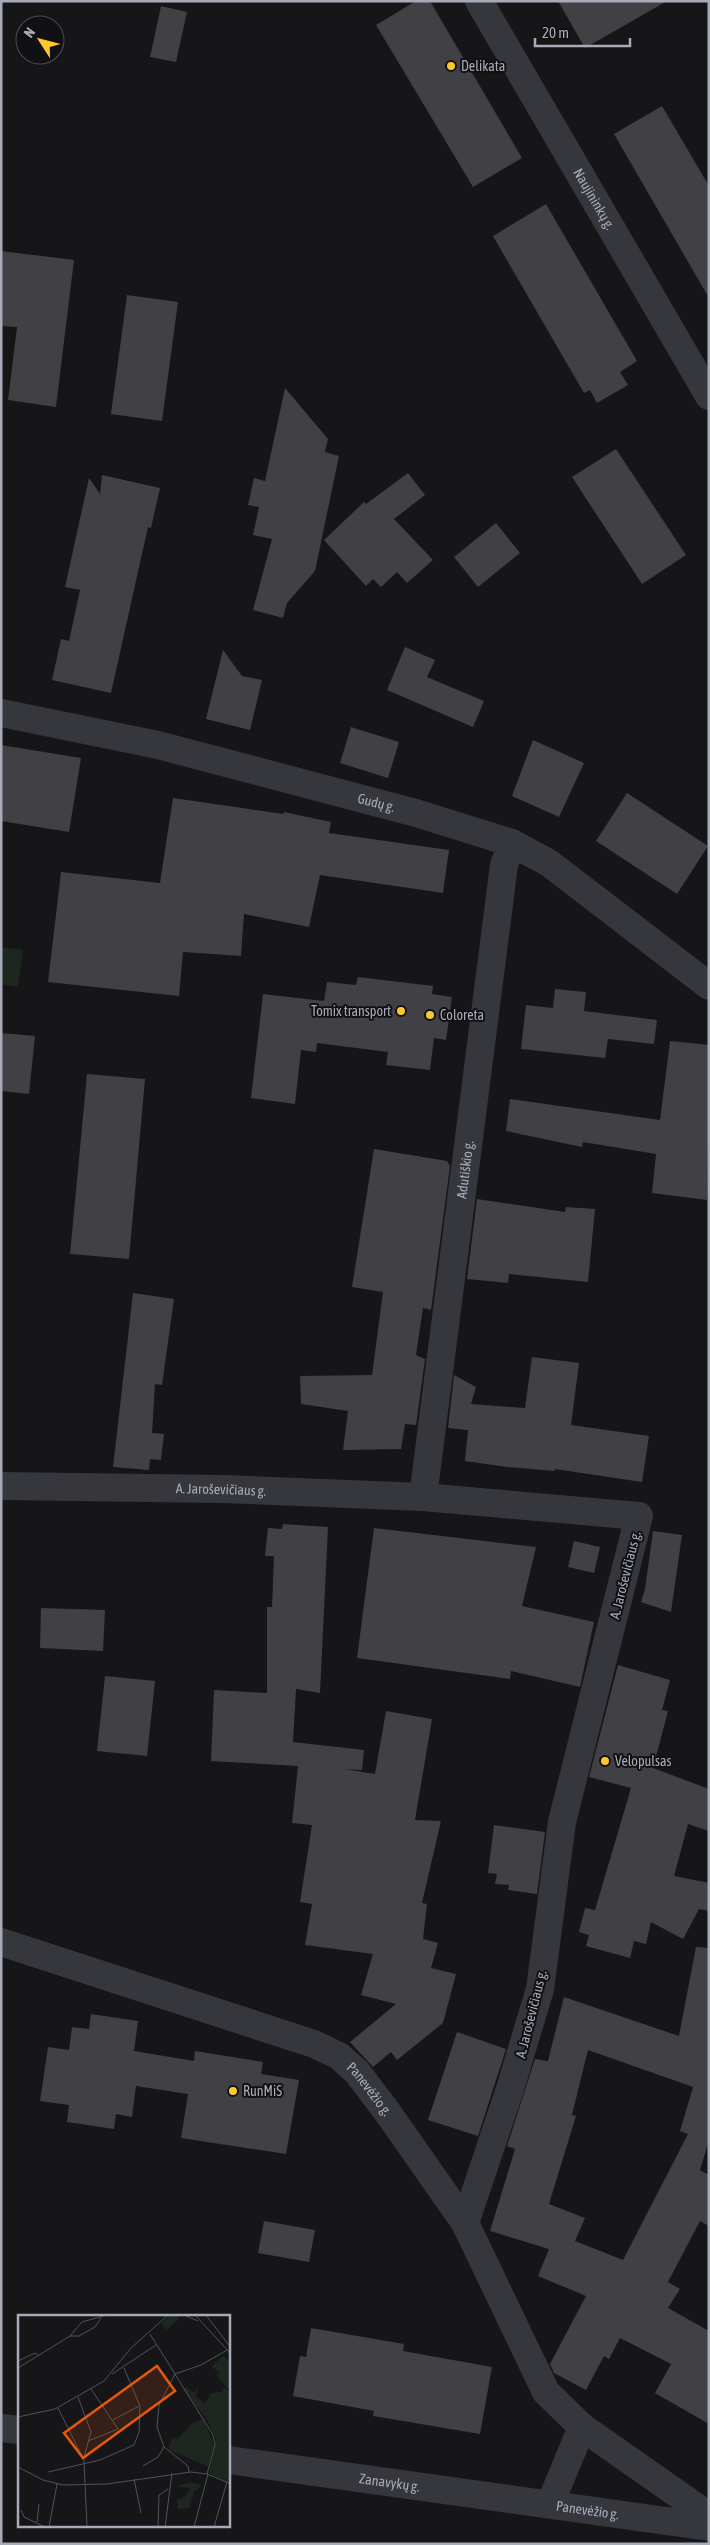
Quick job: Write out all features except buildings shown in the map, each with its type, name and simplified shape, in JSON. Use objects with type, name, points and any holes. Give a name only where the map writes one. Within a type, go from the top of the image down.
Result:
[{"type":"street","name":"Naujininkų g.","points":[[479,1],[709,396]]},
{"type":"street","name":"Gudų g.","points":[[1,713],[158,745],[416,812],[473,829],[512,844],[549,863],[709,986]]},
{"type":"street","name":"Adutiškio g.","points":[[423,1497],[504,866],[512,844]]},
{"type":"street","name":"A. Jaroševičiaus g.","points":[[1,1486],[222,1489],[423,1497],[639,1516],[562,1822],[540,1989],[510,2089],[465,2223]]},
{"type":"street","name":"Panevėžio g.","points":[[1,1942],[314,2044],[339,2056],[357,2072],[388,2112],[465,2223],[546,2392],[582,2427],[709,2516]]},
{"type":"street","name":"Panevėžio g.","points":[[582,2427],[550,2504],[709,2527]]},
{"type":"street","points":[[1,2428],[18,2430]]},
{"type":"street","name":"Zanavykų g.","points":[[230,2460],[550,2504]]},
{"type":"shaded area","points":[[1,947],[23,950],[18,987],[1,984]]},
{"type":"place","name":"Delikata","points":[[451,66]]},
{"type":"place","name":"Tomix transport","points":[[401,1011]]},
{"type":"place","name":"Coloreta","points":[[430,1015]]},
{"type":"place","name":"Velopulsas","points":[[605,1761]]},
{"type":"place","name":"RunMiS","points":[[233,2091]]}]
